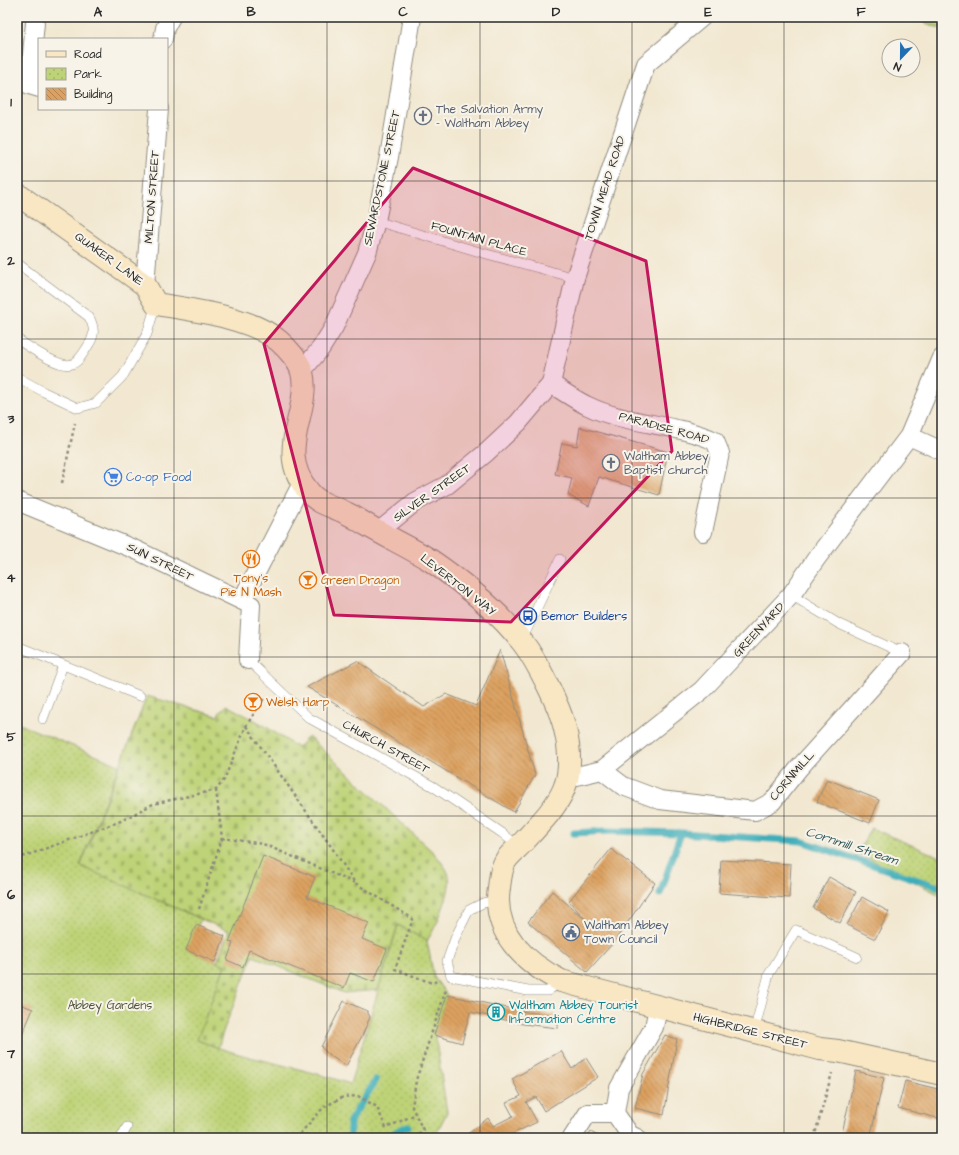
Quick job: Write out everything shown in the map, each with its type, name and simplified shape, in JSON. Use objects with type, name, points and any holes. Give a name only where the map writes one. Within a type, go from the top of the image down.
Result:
[{"type":"street","points":[[164,38],[165,28],[171,17]]},
{"type":"street","name":"SEWARDSTONE STREET","points":[[302,371],[321,348],[334,327],[367,253],[376,221],[412,17]]},
{"type":"street","name":"TOWN MEAD ROAD","points":[[551,384],[576,278],[646,64],[702,17]]},
{"type":"street","points":[[35,23],[29,85],[38,88]]},
{"type":"street","name":"MILTON STREET","points":[[145,285],[159,110]]},
{"type":"street","name":"QUAKER LANE","points":[[17,194],[145,285],[156,304]]},
{"type":"street","points":[[156,304],[232,318],[256,328],[278,340],[292,355],[302,371]]},
{"type":"street","name":"GREENYARD","points":[[568,778],[602,770],[702,690],[791,595],[816,559],[909,436],[942,358]]},
{"type":"street","name":"LEVERTON WAY","points":[[302,371],[303,389],[293,440],[294,464],[302,483],[310,494],[320,502],[347,513],[430,561],[487,605],[522,642],[550,691],[564,727],[570,766],[566,789],[557,804],[506,860],[501,875],[497,900],[500,922],[517,947],[529,960]]},
{"type":"street","name":"SILVER STREET","points":[[378,532],[415,502],[447,485],[488,452],[518,423],[551,384]]},
{"type":"street","name":"PARADISE ROAD","points":[[551,384],[588,406],[622,417],[701,435],[715,441],[720,453],[703,532]]},
{"type":"street","points":[[909,436],[942,451]]},
{"type":"street","points":[[248,660],[251,605],[242,600],[302,483]]},
{"type":"street","name":"SUN STREET","points":[[17,501],[136,550],[242,600]]},
{"type":"street","name":"CORNMILL","points":[[602,770],[623,786],[660,800],[755,811],[772,802],[799,768],[902,653]]},
{"type":"street","name":"HIGHBRIDGE STREET","points":[[529,960],[561,981],[658,1008],[820,1049],[838,1051],[942,1074]]},
{"type":"street","points":[[637,1138],[630,1135],[615,1113],[619,1088],[654,1027],[658,1008]]},
{"type":"street","points":[[572,1138],[588,1113],[615,1113]]},
{"type":"lane","name":"FOUNTAIN PLACE","points":[[376,221],[483,253],[576,278]]},
{"type":"lane","points":[[17,263],[89,317],[94,326],[93,335],[89,345],[78,360],[73,364],[66,365],[47,357],[17,339]]},
{"type":"lane","points":[[17,377],[78,408],[96,403],[123,376],[147,334],[156,304]]},
{"type":"lane","points":[[522,642],[560,559]]},
{"type":"lane","points":[[791,595],[839,624],[902,653]]},
{"type":"lane","points":[[17,648],[140,696]]},
{"type":"lane","name":"CHURCH STREET","points":[[248,660],[309,718],[434,787],[502,833],[519,847]]},
{"type":"lane","points":[[43,719],[63,665]]},
{"type":"lane","points":[[497,900],[483,903],[469,910],[456,936],[447,961],[450,976],[528,990],[548,991],[561,981]]},
{"type":"lane","points":[[754,1032],[769,974],[796,930],[857,957]]},
{"type":"lane","points":[[122,1138],[127,1127]]},
{"type":"path","points":[[62,483],[78,408]]},
{"type":"path","points":[[17,859],[121,821],[153,804],[216,790],[224,780],[246,726],[273,684]]},
{"type":"path","points":[[246,726],[338,855],[355,884]]},
{"type":"path","points":[[199,909],[222,838],[216,790]]},
{"type":"path","points":[[222,838],[263,844],[355,884],[413,919],[396,969],[432,983],[450,976]]},
{"type":"path","points":[[414,1138],[423,1130],[412,1107],[416,1080],[450,976]]},
{"type":"path","points":[[814,1138],[838,1051]]},
{"type":"path","points":[[296,1138],[324,1107],[343,1097],[358,1096],[377,1107],[386,1128],[416,1114]]},
{"type":"highlighted area","points":[[413,168],[646,261],[672,451],[511,622],[334,615],[264,344]]},
{"type":"green space","points":[[926,17],[942,17],[942,29],[923,22]]},
{"type":"green space","points":[[147,696],[217,716],[226,705],[262,724],[298,748],[308,736],[436,855],[447,871],[449,880],[449,888],[439,918],[427,941],[398,925],[378,990],[344,993],[253,956],[218,1048],[196,1040],[225,965],[217,962],[229,931],[80,867]]},
{"type":"green space","name":"Abbey Gardens","points":[[17,723],[119,765],[80,866],[201,919],[186,950],[225,965],[197,1040],[235,1053],[312,1072],[350,1084],[398,925],[427,941],[434,977],[447,995],[435,1035],[447,1112],[434,1138],[17,1138]]},
{"type":"green space","points":[[871,828],[942,858],[942,896],[858,853]]},
{"type":"building","name":"Waltham Abbey Baptist church","points":[[580,427],[668,452],[659,495],[599,477],[589,506],[568,495],[572,478],[555,474],[562,443],[577,446]]},
{"type":"building","points":[[500,650],[535,775],[514,812],[307,687],[357,661],[424,707],[446,694],[476,706]]},
{"type":"building","points":[[827,779],[879,800],[870,823],[817,802]]},
{"type":"building","points":[[611,849],[655,883],[614,942],[587,972],[528,922],[552,891],[585,919],[569,901]]},
{"type":"building","points":[[263,856],[315,877],[307,897],[369,923],[362,939],[387,949],[374,982],[350,973],[344,988],[249,950],[243,967],[227,960],[233,943],[229,942]]},
{"type":"building","points":[[721,860],[791,864],[789,898],[719,893]]},
{"type":"building","points":[[829,877],[856,892],[840,923],[813,908]]},
{"type":"building","points":[[862,897],[889,912],[875,939],[847,925]]},
{"type":"building","points":[[196,925],[225,936],[215,962],[186,950]]},
{"type":"building","points":[[447,995],[526,1012],[558,1015],[558,1028],[523,1024],[470,1012],[462,1043],[434,1035]]},
{"type":"building","points":[[344,1001],[367,1011],[370,1017],[346,1066],[329,1055],[321,1047]]},
{"type":"building","points":[[17,1003],[33,1009],[20,1040],[17,1039]]},
{"type":"building","points":[[665,1035],[677,1039],[664,1115],[635,1108],[643,1074]]},
{"type":"building","points":[[561,1051],[572,1069],[586,1058],[598,1077],[544,1111],[536,1097],[526,1102],[537,1122],[504,1138],[463,1138],[488,1118],[493,1126],[513,1116],[506,1103],[521,1096],[512,1079]]},
{"type":"building","points":[[856,1071],[884,1078],[870,1138],[841,1138]]},
{"type":"building","points":[[905,1081],[942,1090],[941,1119],[898,1108]]},
{"type":"building","points":[[591,1132],[601,1138],[587,1138]]},
{"type":"waterway","name":"Cornmill Stream","points":[[574,833],[605,831],[681,833],[801,841],[942,888]]},
{"type":"waterway","name":"Cornmill Stream","points":[[660,894],[681,833]]},
{"type":"waterway","name":"Cornmill Stream","points":[[350,1138],[350,1121],[376,1080]]},
{"type":"waterway","name":"Cornmill Stream","points":[[383,1138],[408,1126]]},
{"type":"place","name":"The Salvation Army - Waltham Abbey","points":[[423,116]]},
{"type":"place","name":"Waltham Abbey Baptist church","points":[[611,463]]},
{"type":"place","name":"Co-op Food","points":[[113,477]]},
{"type":"place","name":"Tony's Pie N Mash","points":[[251,559]]},
{"type":"place","name":"Green Dragon","points":[[308,580]]},
{"type":"place","name":"Bemor Builders","points":[[528,616]]},
{"type":"place","name":"Welsh Harp","points":[[253,702]]},
{"type":"place","name":"Waltham Abbey Town Council","points":[[571,932]]},
{"type":"place","name":"Waltham Abbey Tourist Information Centre","points":[[496,1012]]}]
